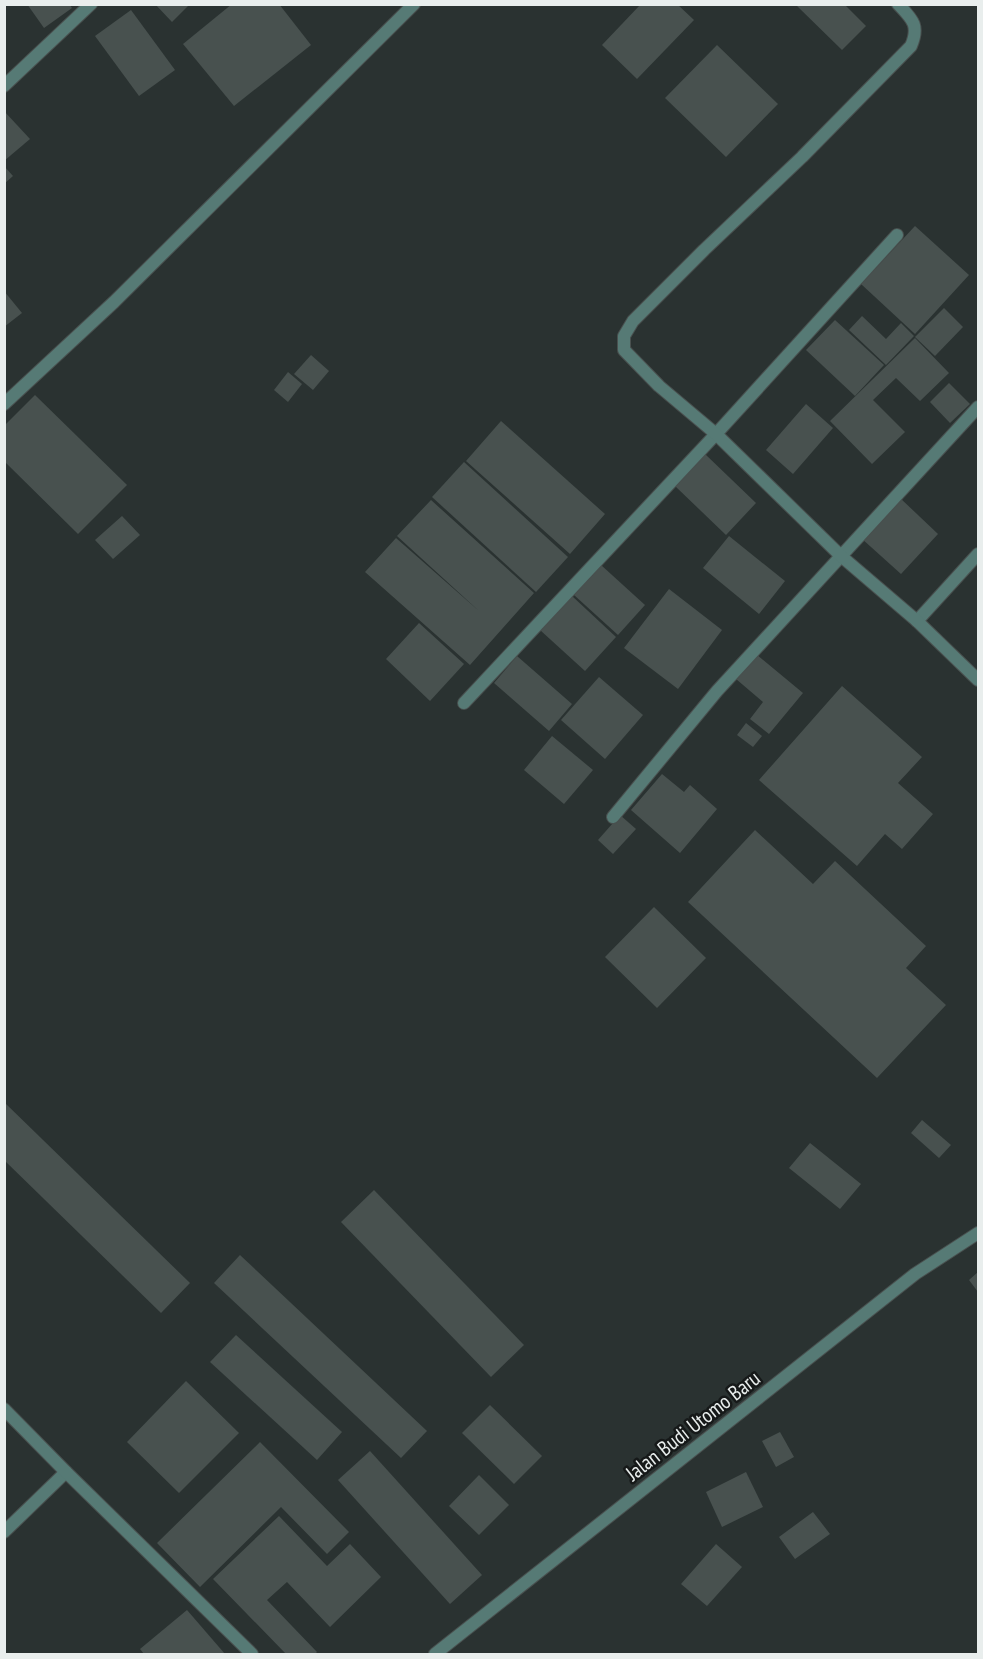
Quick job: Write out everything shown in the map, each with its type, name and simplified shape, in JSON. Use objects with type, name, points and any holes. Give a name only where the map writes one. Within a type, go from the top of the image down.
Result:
[{"type":"street","points":[[4,86],[91,4]]},
{"type":"street","points":[[4,404],[114,302],[414,4]]},
{"type":"street","points":[[898,4],[916,27],[911,46],[802,157],[633,321],[624,336],[624,350],[659,386],[716,434],[841,556],[917,621],[978,680]]},
{"type":"street","points":[[464,703],[716,434],[897,236]]},
{"type":"street","points":[[613,817],[717,691],[978,407]]},
{"type":"street","points":[[917,621],[978,554]]},
{"type":"street","name":"Jalan Budi Utomo Baru","points":[[435,1654],[915,1274],[978,1233]]},
{"type":"street","points":[[4,1409],[252,1654]]},
{"type":"street","points":[[4,1532],[66,1472]]},
{"type":"building","points":[[27,4],[69,4],[72,8],[44,28]]},
{"type":"building","points":[[155,4],[190,4],[172,22]]},
{"type":"building","points":[[232,4],[279,4],[311,45],[234,106],[183,44]]},
{"type":"building","points":[[641,4],[677,4],[694,20],[637,79],[602,45]]},
{"type":"building","points":[[795,4],[844,4],[866,26],[842,50]]},
{"type":"building","points":[[131,10],[175,70],[139,96],[95,36]]},
{"type":"building","points":[[717,45],[778,104],[726,157],[665,98]]},
{"type":"building","points":[[4,111],[30,139],[4,161]]},
{"type":"building","points":[[4,166],[13,176],[4,184]]},
{"type":"building","points":[[915,226],[969,275],[915,334],[861,284]]},
{"type":"building","points":[[4,291],[22,313],[4,327]]},
{"type":"building","points":[[944,308],[963,327],[935,356],[915,337]]},
{"type":"building","points":[[862,316],[886,339],[901,323],[914,336],[886,365],[849,330]]},
{"type":"building","points":[[835,320],[884,365],[855,396],[806,350]]},
{"type":"building","points":[[915,338],[949,373],[920,401],[896,378],[873,400],[905,432],[872,464],[830,421]]},
{"type":"building","points":[[311,355],[329,371],[313,390],[294,374]]},
{"type":"building","points":[[288,372],[302,384],[288,402],[274,390]]},
{"type":"building","points":[[949,383],[970,404],[950,423],[930,402]]},
{"type":"building","points":[[35,395],[127,485],[78,534],[4,461],[4,426]]},
{"type":"building","points":[[806,404],[833,428],[793,474],[766,450]]},
{"type":"building","points":[[501,421],[605,514],[570,554],[466,461]]},
{"type":"building","points":[[705,454],[756,503],[726,535],[675,486]]},
{"type":"building","points":[[464,462],[568,557],[536,592],[432,497]]},
{"type":"building","points":[[899,497],[938,534],[901,574],[861,538]]},
{"type":"building","points":[[431,500],[534,593],[470,665],[365,572],[396,538],[479,611],[397,536]]},
{"type":"building","points":[[122,516],[140,535],[113,559],[95,540]]},
{"type":"building","points":[[729,536],[785,581],[759,614],[703,568]]},
{"type":"building","points":[[601,565],[645,605],[618,635],[574,595]]},
{"type":"building","points":[[669,589],[722,630],[678,689],[624,648]]},
{"type":"building","points":[[572,596],[616,637],[585,671],[540,630]]},
{"type":"building","points":[[419,623],[464,664],[430,701],[386,659]]},
{"type":"building","points":[[756,654],[803,693],[769,734],[750,719],[763,702],[736,679]]},
{"type":"building","points":[[517,656],[572,704],[549,731],[494,683]]},
{"type":"building","points":[[599,677],[643,715],[605,759],[561,720]]},
{"type":"building","points":[[842,686],[922,757],[898,783],[933,814],[902,849],[885,834],[857,866],[759,780]]},
{"type":"building","points":[[746,723],[762,736],[753,747],[737,735]]},
{"type":"building","points":[[552,736],[593,770],[564,804],[524,770]]},
{"type":"building","points":[[662,774],[684,792],[690,785],[717,809],[680,853],[631,810]]},
{"type":"building","points":[[620,815],[636,829],[613,854],[598,840]]},
{"type":"building","points":[[755,830],[813,884],[835,861],[926,946],[906,968],[946,1005],[877,1078],[688,902]]},
{"type":"building","points":[[654,907],[706,958],[657,1008],[605,957]]},
{"type":"building","points":[[4,1102],[190,1283],[161,1313],[4,1160]]},
{"type":"building","points":[[922,1120],[951,1145],[939,1158],[911,1133]]},
{"type":"building","points":[[810,1143],[861,1184],[840,1209],[789,1168]]},
{"type":"building","points":[[374,1190],[524,1345],[491,1377],[341,1222]]},
{"type":"building","points":[[240,1255],[427,1431],[401,1458],[214,1283]]},
{"type":"building","points":[[978,1272],[978,1292],[969,1280]]},
{"type":"building","points":[[236,1335],[342,1432],[317,1460],[210,1362]]},
{"type":"building","points":[[186,1381],[239,1433],[179,1493],[127,1442]]},
{"type":"building","points":[[490,1405],[542,1456],[514,1484],[462,1433]]},
{"type":"building","points":[[780,1432],[794,1457],[776,1467],[762,1441]]},
{"type":"building","points":[[260,1442],[349,1532],[327,1554],[281,1507],[200,1587],[157,1543]]},
{"type":"building","points":[[370,1451],[482,1575],[450,1604],[338,1480]]},
{"type":"building","points":[[746,1472],[763,1507],[722,1527],[706,1492]]},
{"type":"building","points":[[479,1475],[509,1505],[479,1535],[449,1506]]},
{"type":"building","points":[[813,1512],[830,1534],[795,1559],[779,1537]]},
{"type":"building","points":[[279,1516],[327,1566],[350,1544],[381,1577],[330,1627],[287,1582],[267,1600],[317,1652],[315,1654],[286,1654],[213,1579]]},
{"type":"building","points":[[716,1544],[742,1567],[707,1606],[681,1584]]},
{"type":"building","points":[[187,1610],[225,1654],[144,1654],[140,1649]]}]
